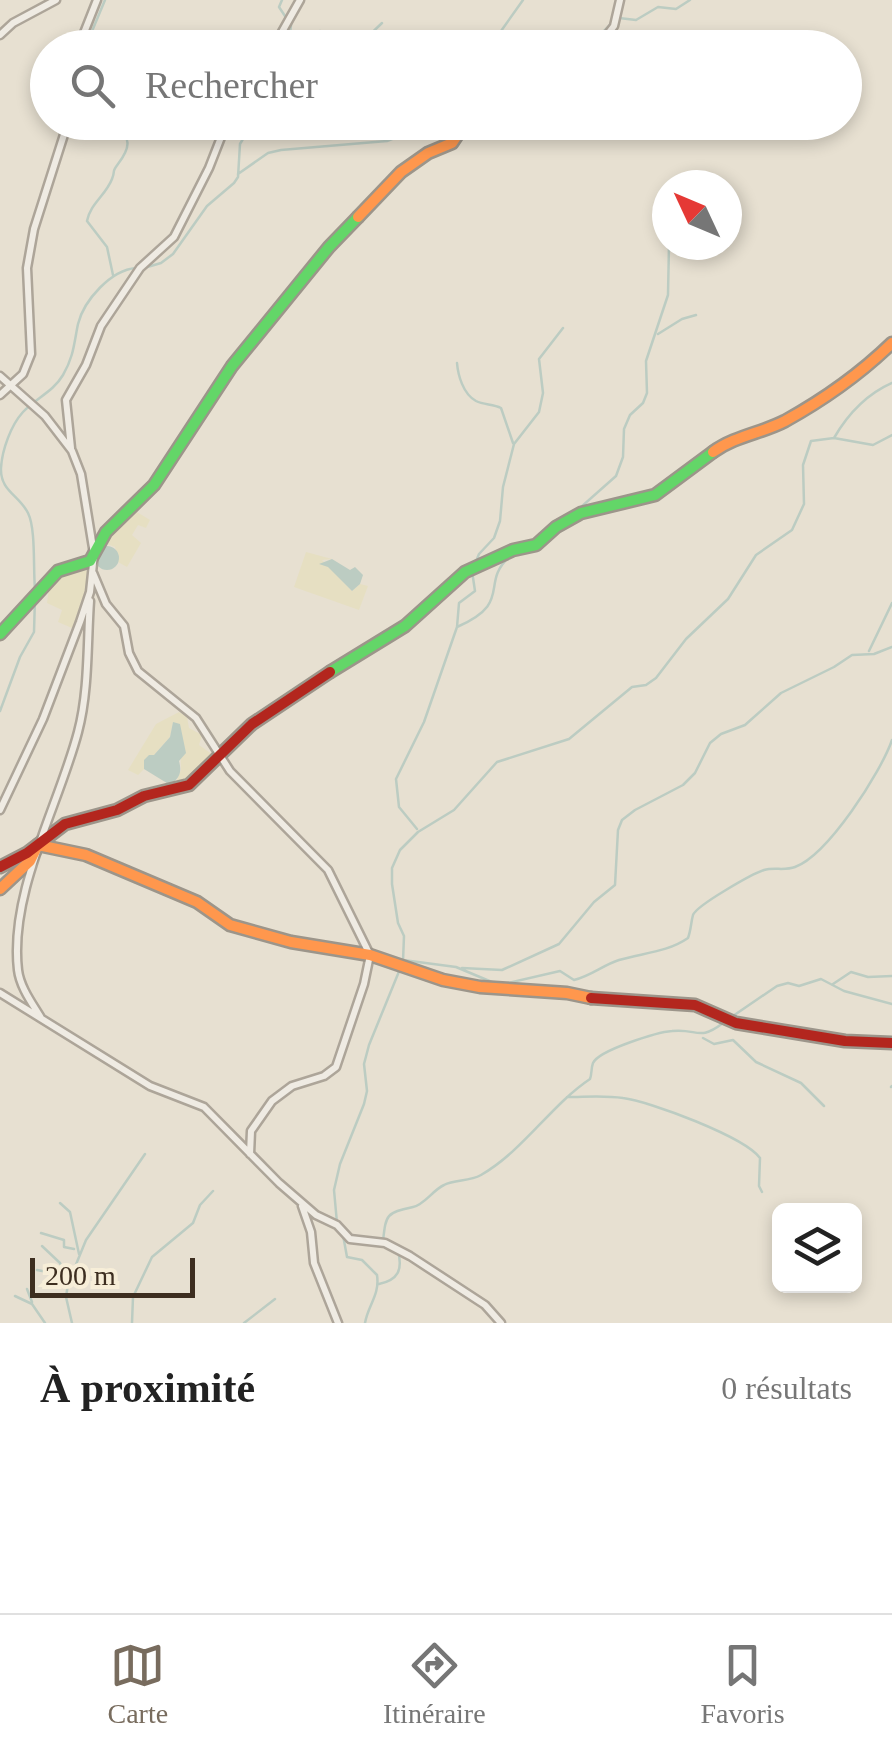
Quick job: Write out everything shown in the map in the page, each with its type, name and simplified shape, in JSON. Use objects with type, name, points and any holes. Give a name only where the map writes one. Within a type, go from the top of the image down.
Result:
[{"type":"street","points":[[0,35],[56,0]]},
{"type":"street","points":[[85,30],[97,0]]},
{"type":"street","points":[[283,30],[300,0]]},
{"type":"street","points":[[611,30],[620,0]]},
{"type":"street","points":[[0,395],[28,366],[32,354],[27,268],[34,228],[62,140]]},
{"type":"street","points":[[42,1019],[28,997],[18,968],[24,905],[38,845],[80,728],[94,556],[81,474],[72,451],[66,400],[86,365],[101,326],[140,268],[174,237],[220,140]]},
{"type":"street","points":[[0,634],[42,585],[66,566],[87,563],[94,556],[106,532],[154,485],[232,366],[329,248],[400,172],[454,140]]},
{"type":"street","points":[[0,867],[65,824],[118,810],[144,796],[189,785],[252,724],[405,626],[465,572],[513,550],[536,545],[556,527],[581,514],[655,496],[725,443],[796,414],[868,366],[892,343]]},
{"type":"street","points":[[0,376],[45,416],[72,451]]},
{"type":"street","points":[[93,572],[101,595],[124,626],[129,653],[138,671],[196,718],[219,757],[328,870],[370,956],[336,1067],[324,1076],[292,1086],[272,1100],[251,1131],[250,1154]]},
{"type":"street","points":[[0,810],[43,719],[90,592]]},
{"type":"street","points":[[0,888],[30,861],[38,845]]},
{"type":"street","points":[[38,845],[86,855],[119,868],[197,902],[230,925],[291,942],[370,956],[443,980],[598,1000],[695,1005],[738,1025],[753,1024],[845,1041],[892,1043]]},
{"type":"street","points":[[0,994],[150,1086],[204,1107],[316,1215],[337,1225],[350,1239],[385,1242],[410,1256],[485,1305],[501,1323]]},
{"type":"street","points":[[295,1196],[304,1209],[314,1263],[338,1323]]},
{"type":"shaded area","points":[[132,509],[150,520],[146,528],[138,525],[132,535],[141,543],[127,567],[118,562],[115,547],[105,539]]},
{"type":"shaded area","points":[[102,546],[112,546],[119,558],[112,570],[102,570],[95,563],[95,553]]},
{"type":"shaded area","points":[[306,552],[332,559],[322,560],[352,591],[360,584],[368,586],[359,610],[294,587]]},
{"type":"shaded area","points":[[332,559],[350,570],[355,567],[363,575],[352,591],[328,567],[319,564]]},
{"type":"shaded area","points":[[76,567],[91,572],[85,600],[72,628],[58,622],[62,610],[47,603],[49,588],[62,571]]},
{"type":"shaded area","points":[[179,712],[187,717],[189,728],[202,735],[199,745],[216,757],[187,783],[177,780],[181,770],[180,734],[173,722],[170,737],[145,760],[144,769],[138,775],[128,770],[156,724]]},
{"type":"shaded area","points":[[173,722],[180,724],[186,753],[179,761],[178,777],[170,785],[144,769],[144,760],[170,737]]},
{"type":"waterway","points":[[92,30],[105,0]]},
{"type":"waterway","points":[[282,0],[279,7],[290,30]]},
{"type":"waterway","points":[[502,30],[523,0]]},
{"type":"waterway","points":[[619,18],[636,20],[658,7],[676,9],[690,0]]},
{"type":"waterway","points":[[605,30],[613,22]]},
{"type":"waterway","points":[[375,30],[382,23]]},
{"type":"waterway","points":[[113,275],[107,247],[87,221],[109,185],[127,140]]},
{"type":"waterway","points":[[144,268],[173,254],[207,206],[234,183],[242,140]]},
{"type":"waterway","points":[[238,174],[268,153],[281,150],[390,140]]},
{"type":"waterway","points":[[572,515],[616,476],[623,457],[624,429],[647,393],[646,361],[668,295],[669,260]]},
{"type":"waterway","points":[[35,589],[31,520],[2,476],[5,446],[23,412],[63,375],[72,356],[81,315],[92,296],[117,274],[136,268]]},
{"type":"waterway","points":[[658,334],[696,315]]},
{"type":"waterway","points":[[475,564],[494,538],[500,521],[503,487],[514,444],[539,412],[543,393],[539,359],[563,328]]},
{"type":"waterway","points":[[457,363],[462,384],[471,398],[501,408],[513,443]]},
{"type":"waterway","points":[[834,438],[859,406],[892,383]]},
{"type":"waterway","points":[[403,961],[404,936],[392,884],[392,868],[400,850],[418,832],[454,810],[497,762],[569,739],[632,687],[646,685],[656,678],[686,639],[728,599],[756,555],[792,530],[804,504],[803,465],[811,441],[834,438],[873,445],[892,435]]},
{"type":"waterway","points":[[521,552],[538,549],[552,535]]},
{"type":"waterway","points":[[417,829],[399,807],[396,779],[424,722],[457,627],[474,618],[491,601],[497,575],[510,556]]},
{"type":"waterway","points":[[457,627],[459,603],[475,591],[472,571]]},
{"type":"waterway","points":[[0,711],[34,632],[35,597]]},
{"type":"waterway","points":[[869,651],[892,603]]},
{"type":"waterway","points":[[462,968],[502,970],[559,944],[594,902],[615,885],[622,820],[683,785],[695,773],[710,743],[745,725],[781,693],[852,655],[874,654],[892,647]]},
{"type":"waterway","points":[[403,960],[456,967],[499,985],[560,971],[574,980],[619,960],[672,946],[688,938],[693,915],[714,897],[764,870],[795,867],[823,847],[865,791],[892,740]]},
{"type":"waterway","points":[[337,1223],[334,1190],[364,1104],[364,1064],[400,969]]},
{"type":"waterway","points":[[833,984],[851,972],[868,977],[892,976]]},
{"type":"waterway","points":[[730,1018],[777,986],[799,986],[821,979],[844,991],[892,1004]]},
{"type":"waterway","points":[[383,1241],[392,1213],[417,1206],[448,1183],[481,1175],[510,1154],[590,1079],[598,1058],[617,1047],[655,1035],[672,1031],[703,1033],[723,1023]]},
{"type":"waterway","points":[[703,1038],[714,1044],[733,1040],[756,1062],[801,1083],[824,1106]]},
{"type":"waterway","points":[[567,1097],[636,1101],[736,1140],[760,1158],[762,1192]]},
{"type":"waterway","points":[[72,1323],[66,1297],[68,1284],[86,1240],[145,1154]]},
{"type":"waterway","points":[[132,1323],[133,1297],[152,1257],[193,1223],[200,1205],[213,1191]]},
{"type":"waterway","points":[[60,1203],[70,1212],[79,1254]]},
{"type":"waterway","points":[[41,1233],[64,1240],[64,1247],[74,1249]]},
{"type":"waterway","points":[[343,1235],[347,1257],[362,1260],[377,1275],[377,1288],[365,1323]]},
{"type":"waterway","points":[[42,1246],[60,1263],[68,1282]]},
{"type":"waterway","points":[[379,1284],[398,1273],[398,1251]]},
{"type":"waterway","points":[[37,1270],[63,1275]]},
{"type":"waterway","points":[[27,1289],[32,1302]]},
{"type":"waterway","points":[[15,1296],[32,1304],[45,1323]]},
{"type":"waterway","points":[[244,1323],[275,1299]]},
{"type":"traffic: fast","points":[[0,634],[58,571],[90,561],[106,532],[154,485],[232,366],[358,217]]},
{"type":"traffic: fast","points":[[330,672],[405,626],[465,572],[513,550],[536,545],[556,527],[581,513],[655,495],[713,452]]},
{"type":"traffic: slow","points":[[358,217],[401,172],[454,140]]},
{"type":"traffic: slow","points":[[713,452],[799,413],[855,375],[892,343]]},
{"type":"traffic: slow","points":[[0,889],[30,861],[38,845],[86,855],[197,902],[230,925],[291,942],[370,955],[443,980],[480,987],[591,998]]},
{"type":"traffic: jam","points":[[0,867],[27,853],[65,824],[117,810],[144,796],[189,785],[252,724],[330,672]]},
{"type":"traffic: jam","points":[[591,998],[695,1005],[736,1023],[845,1041],[892,1043]]}]
